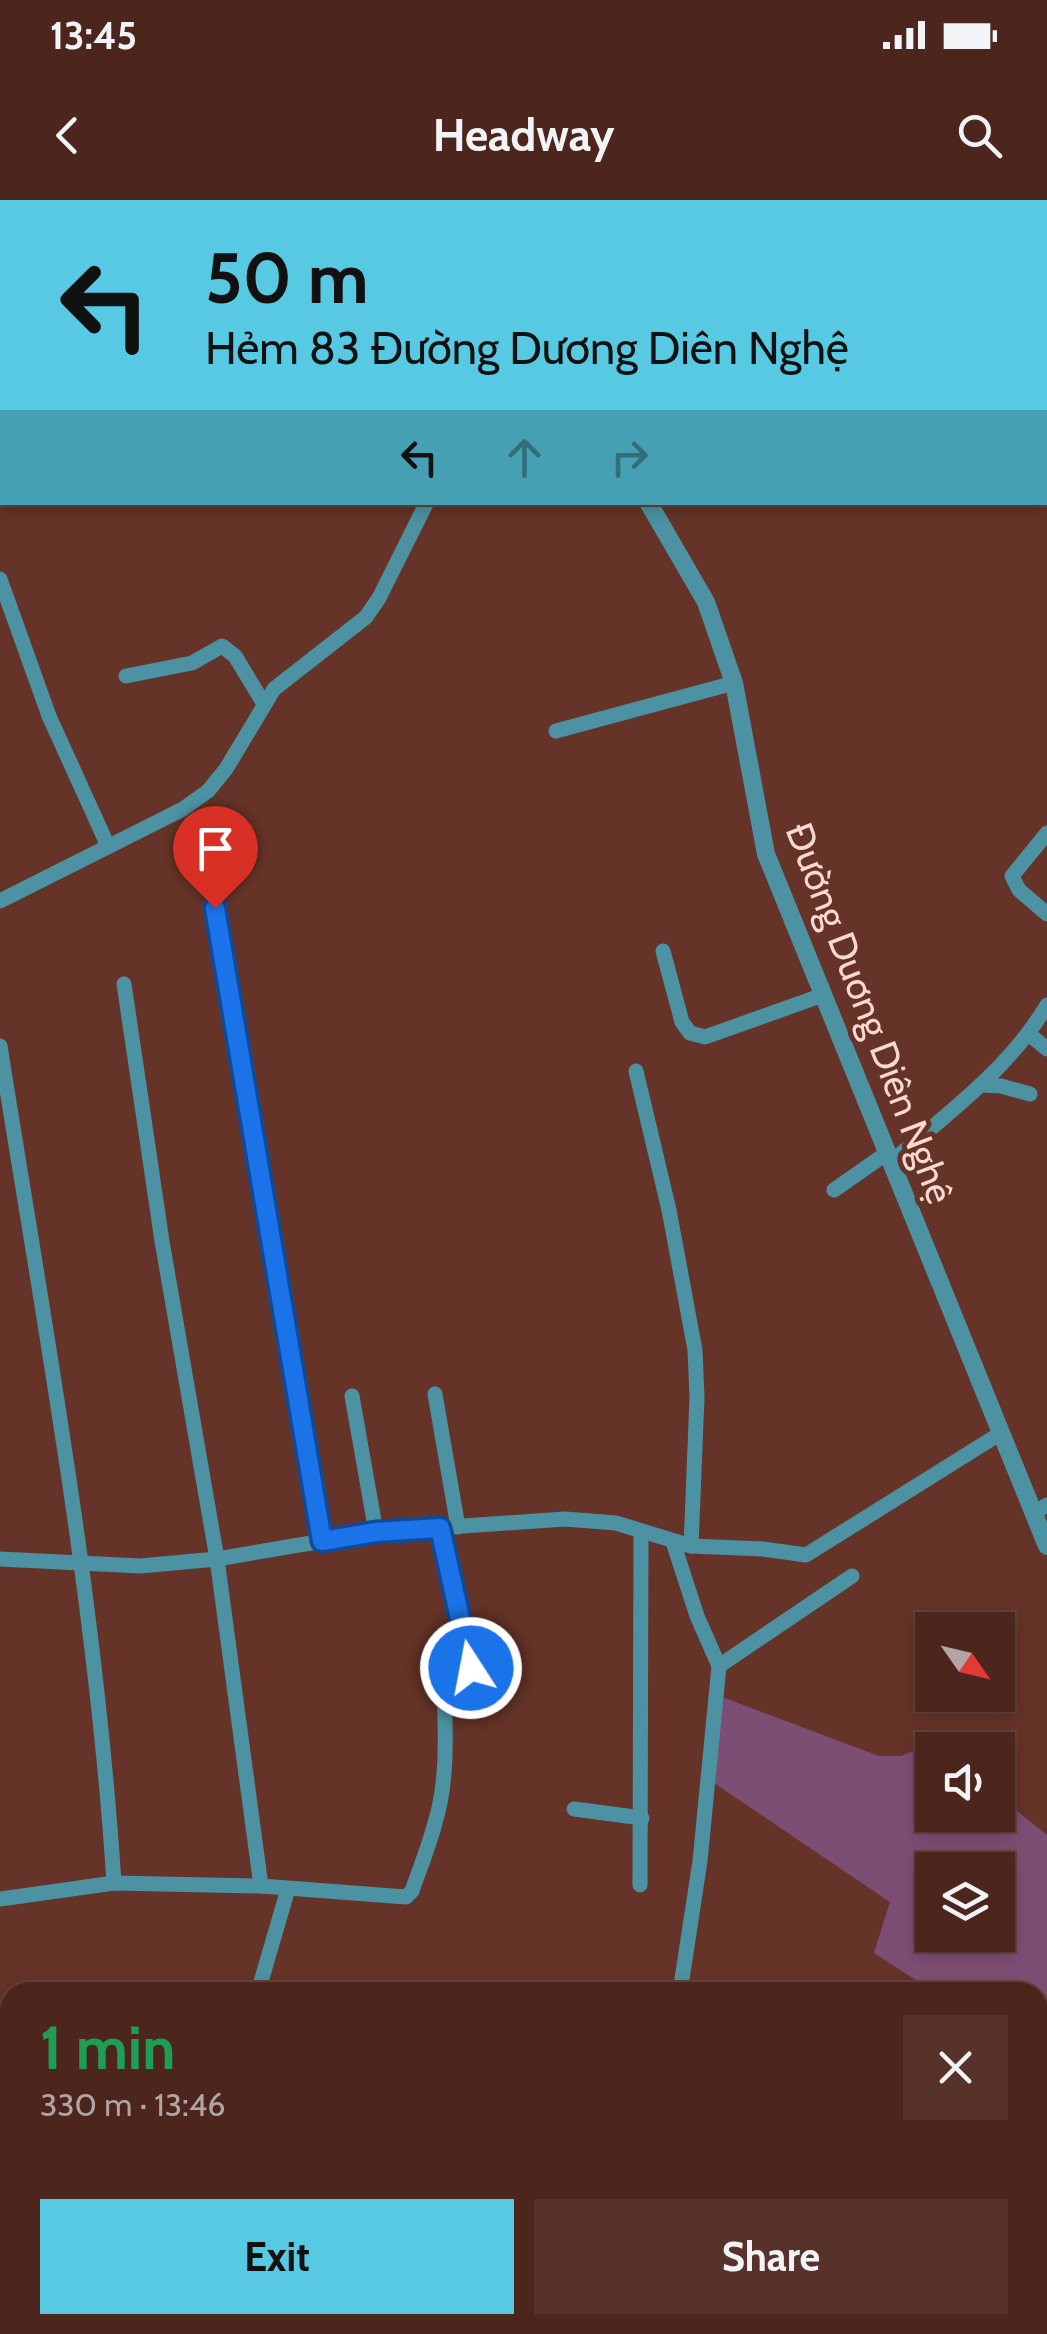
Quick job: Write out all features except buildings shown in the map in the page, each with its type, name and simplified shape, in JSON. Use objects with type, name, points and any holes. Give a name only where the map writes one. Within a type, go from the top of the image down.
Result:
[{"type":"street","points":[[0,901],[183,808],[208,791],[226,769],[274,690],[366,616],[426,505]]},
{"type":"street","name":"Đường Duơng Diên Nghệ","points":[[650,505],[706,602],[734,683],[766,854],[1000,1433],[1040,1509],[1047,1546]]},
{"type":"street","points":[[0,578],[49,716],[108,846]]},
{"type":"street","points":[[126,676],[192,663],[222,646],[235,656],[264,704]]},
{"type":"street","points":[[556,731],[734,683]]},
{"type":"street","points":[[1047,833],[1012,876],[1019,890],[1047,914]]},
{"type":"street","points":[[215,908],[322,1541]]},
{"type":"street","points":[[664,951],[682,1022],[690,1034],[705,1036],[823,995]]},
{"type":"street","points":[[124,984],[162,1242],[217,1559],[261,1886]]},
{"type":"street","points":[[834,1190],[889,1157],[981,1085],[1030,1035],[1047,1006]]},
{"type":"street","points":[[1030,1035],[1047,1049]]},
{"type":"street","points":[[0,1046],[83,1564],[106,1758],[114,1883]]},
{"type":"street","points":[[636,1071],[669,1210],[695,1350],[691,1546]]},
{"type":"street","points":[[981,1085],[1030,1094]]},
{"type":"street","points":[[435,1394],[458,1527]]},
{"type":"street","points":[[352,1396],[376,1532]]},
{"type":"street","points":[[0,1559],[140,1566],[217,1559],[376,1532],[586,1520],[691,1546],[806,1555],[1000,1433]]},
{"type":"street","points":[[0,1899],[114,1883],[261,1886],[406,1897],[412,1891],[436,1821],[442,1791],[446,1744],[444,1680],[448,1674],[471,1668],[440,1528]]},
{"type":"street","points":[[640,1884],[642,1531]]},
{"type":"street","points":[[672,1542],[719,1666],[700,1861],[682,1982]]},
{"type":"street","points":[[719,1666],[852,1576]]},
{"type":"street","points":[[574,1809],[642,1818]]},
{"type":"street","points":[[260,1982],[288,1889]]},
{"type":"shaded area","points":[[722,1697],[879,1756],[901,1756],[915,1750],[915,1832],[1015,1832],[1015,1810],[1047,1835],[1047,1982],[919,1982],[874,1953],[890,1902],[714,1783]]},
{"type":"route","points":[[215,908],[322,1541],[376,1532],[440,1528],[471,1668]]}]
